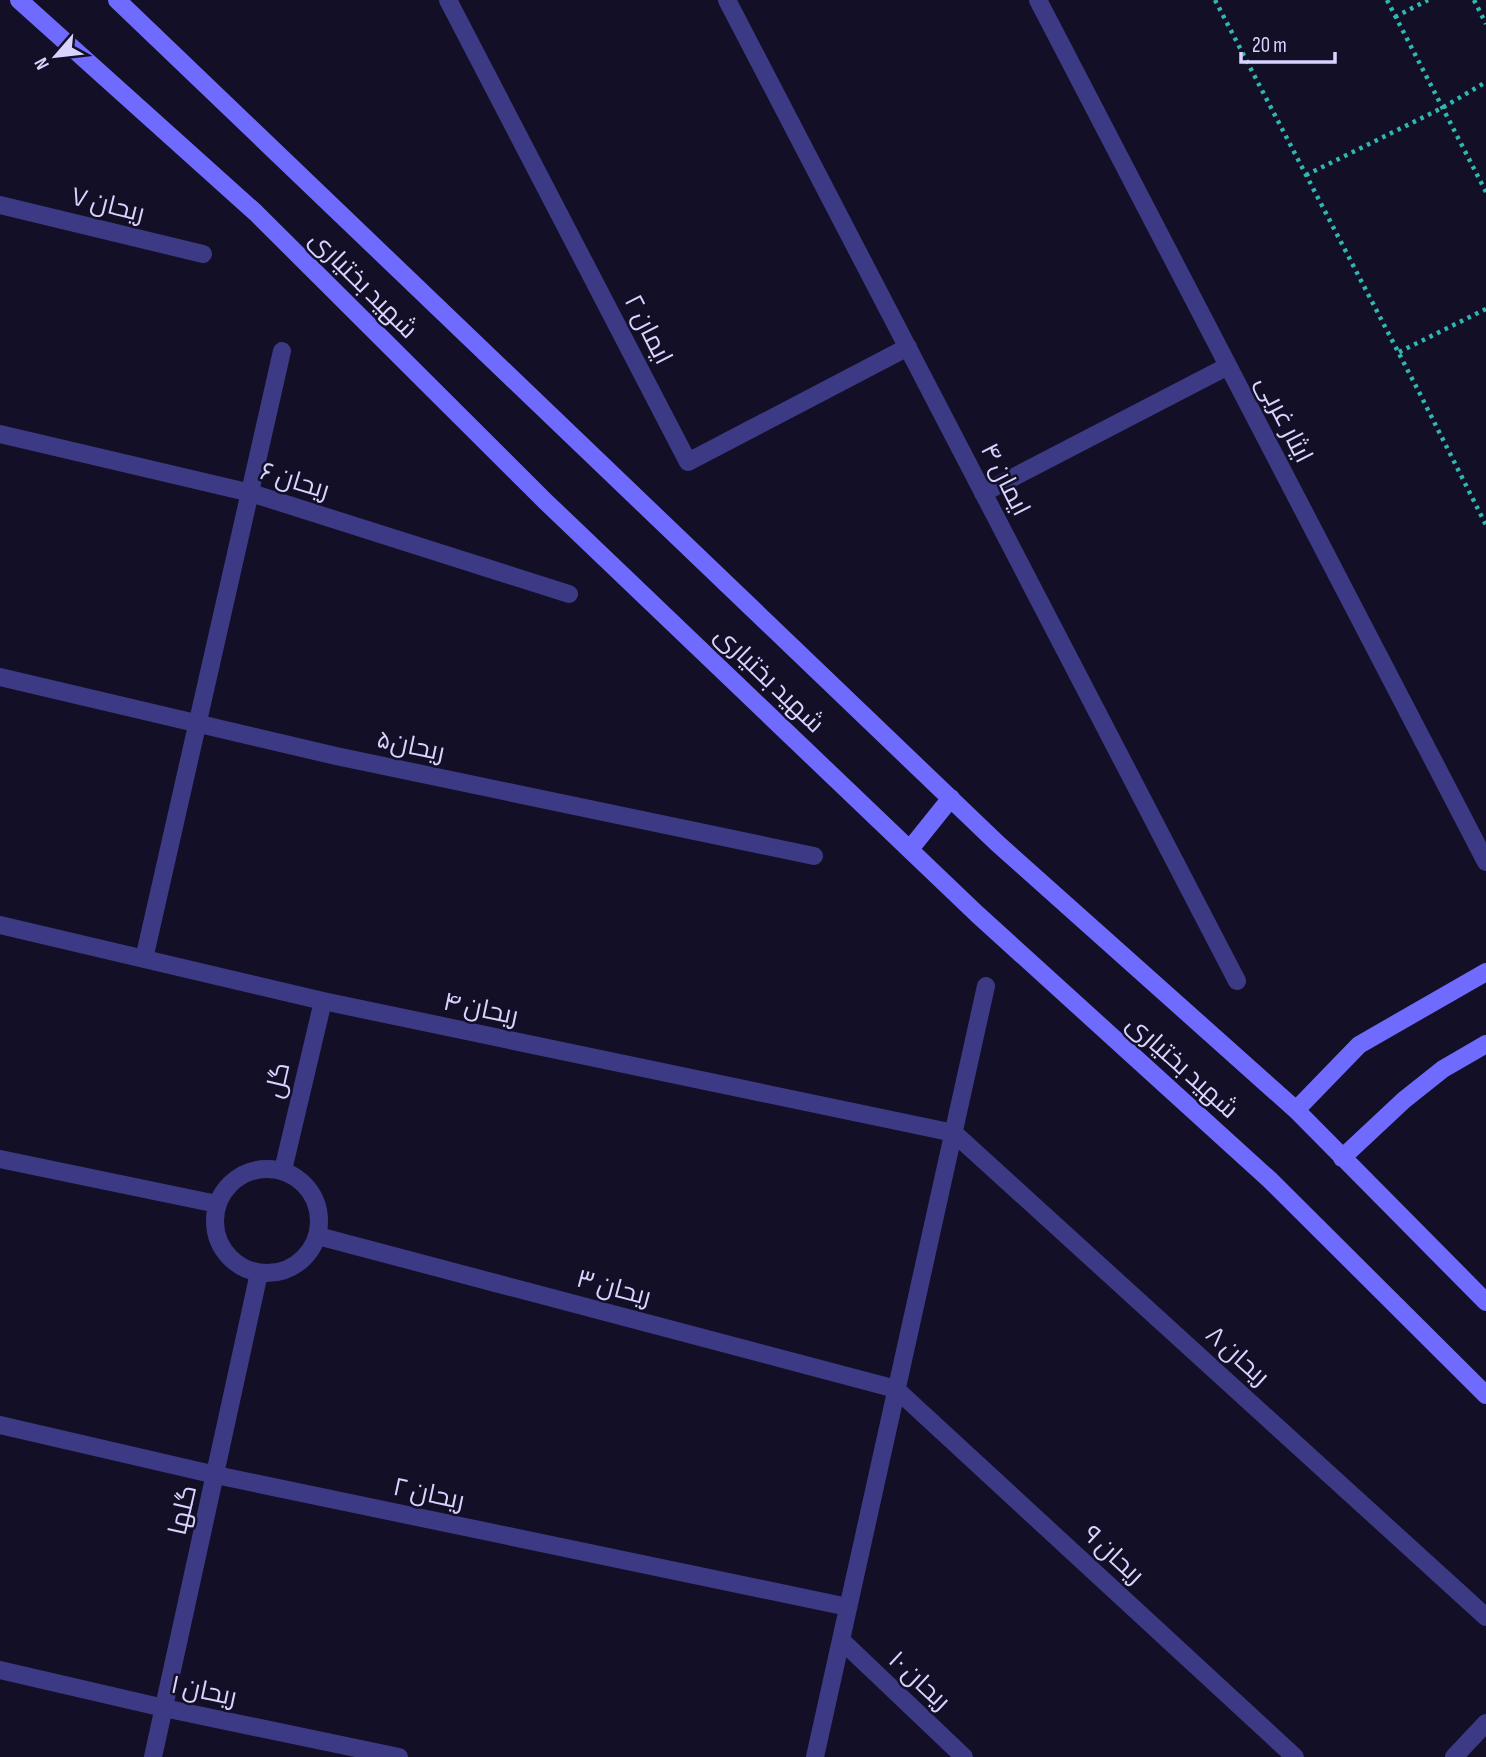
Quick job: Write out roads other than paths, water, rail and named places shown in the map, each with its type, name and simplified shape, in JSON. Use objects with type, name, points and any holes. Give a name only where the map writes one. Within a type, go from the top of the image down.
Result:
[{"type":"main road","name":"شهید بختیاری","points":[[19,0],[256,213],[546,502],[977,914],[1270,1180],[1486,1395]]},
{"type":"main road","name":"شهید بختیاری","points":[[117,0],[997,843],[1296,1110],[1486,1302]]},
{"type":"main road","points":[[910,849],[951,798]]},
{"type":"main road","points":[[1296,1110],[1359,1045],[1486,972]]},
{"type":"main road","points":[[1342,1158],[1423,1084],[1486,1044]]},
{"type":"street","name":"ایمان ۲","points":[[448,0],[688,462],[908,348]]},
{"type":"street","name":"ایمان ۴","points":[[727,0],[1237,981]]},
{"type":"street","name":"ایثار غربی","points":[[1038,0],[1486,862]]},
{"type":"street","name":"ریحان ۷","points":[[0,205],[203,254]]},
{"type":"street","points":[[144,959],[282,351]]},
{"type":"street","points":[[983,493],[1228,366]]},
{"type":"street","name":"ریحان ۶","points":[[0,434],[251,493],[569,594]]},
{"type":"street","name":"ریحان۵","points":[[0,677],[349,759],[814,856]]},
{"type":"street","name":"ریحان ۴","points":[[0,925],[323,1001],[954,1133]]},
{"type":"street","points":[[815,1757],[986,986]]},
{"type":"street","name":"گل","points":[[284,1170],[323,1001]]},
{"type":"street","name":"ریحان ۸","points":[[954,1133],[1486,1617]]},
{"type":"street","points":[[0,1159],[217,1204]]},
{"type":"street","points":[[259,1169],[284,1170],[298,1178],[310,1190],[317,1204],[320,1220],[318,1236],[312,1250],[295,1265],[274,1273],[259,1273],[232,1260],[222,1248],[215,1226],[217,1204],[236,1177],[259,1169]]},
{"type":"street","name":"ریحان ۳","points":[[318,1236],[896,1389]]},
{"type":"street","name":"گلها","points":[[153,1757],[259,1273]]},
{"type":"street","name":"ریحان ۹","points":[[896,1389],[1295,1757]]},
{"type":"street","name":"ریحان ۲","points":[[0,1424],[216,1475],[848,1607]]},
{"type":"street","name":"ریحان ۱۰","points":[[841,1640],[964,1757]]},
{"type":"street","name":"ریحان ۱","points":[[0,1670],[164,1708],[399,1757]]},
{"type":"street","points":[[1454,1757],[1486,1723]]}]
